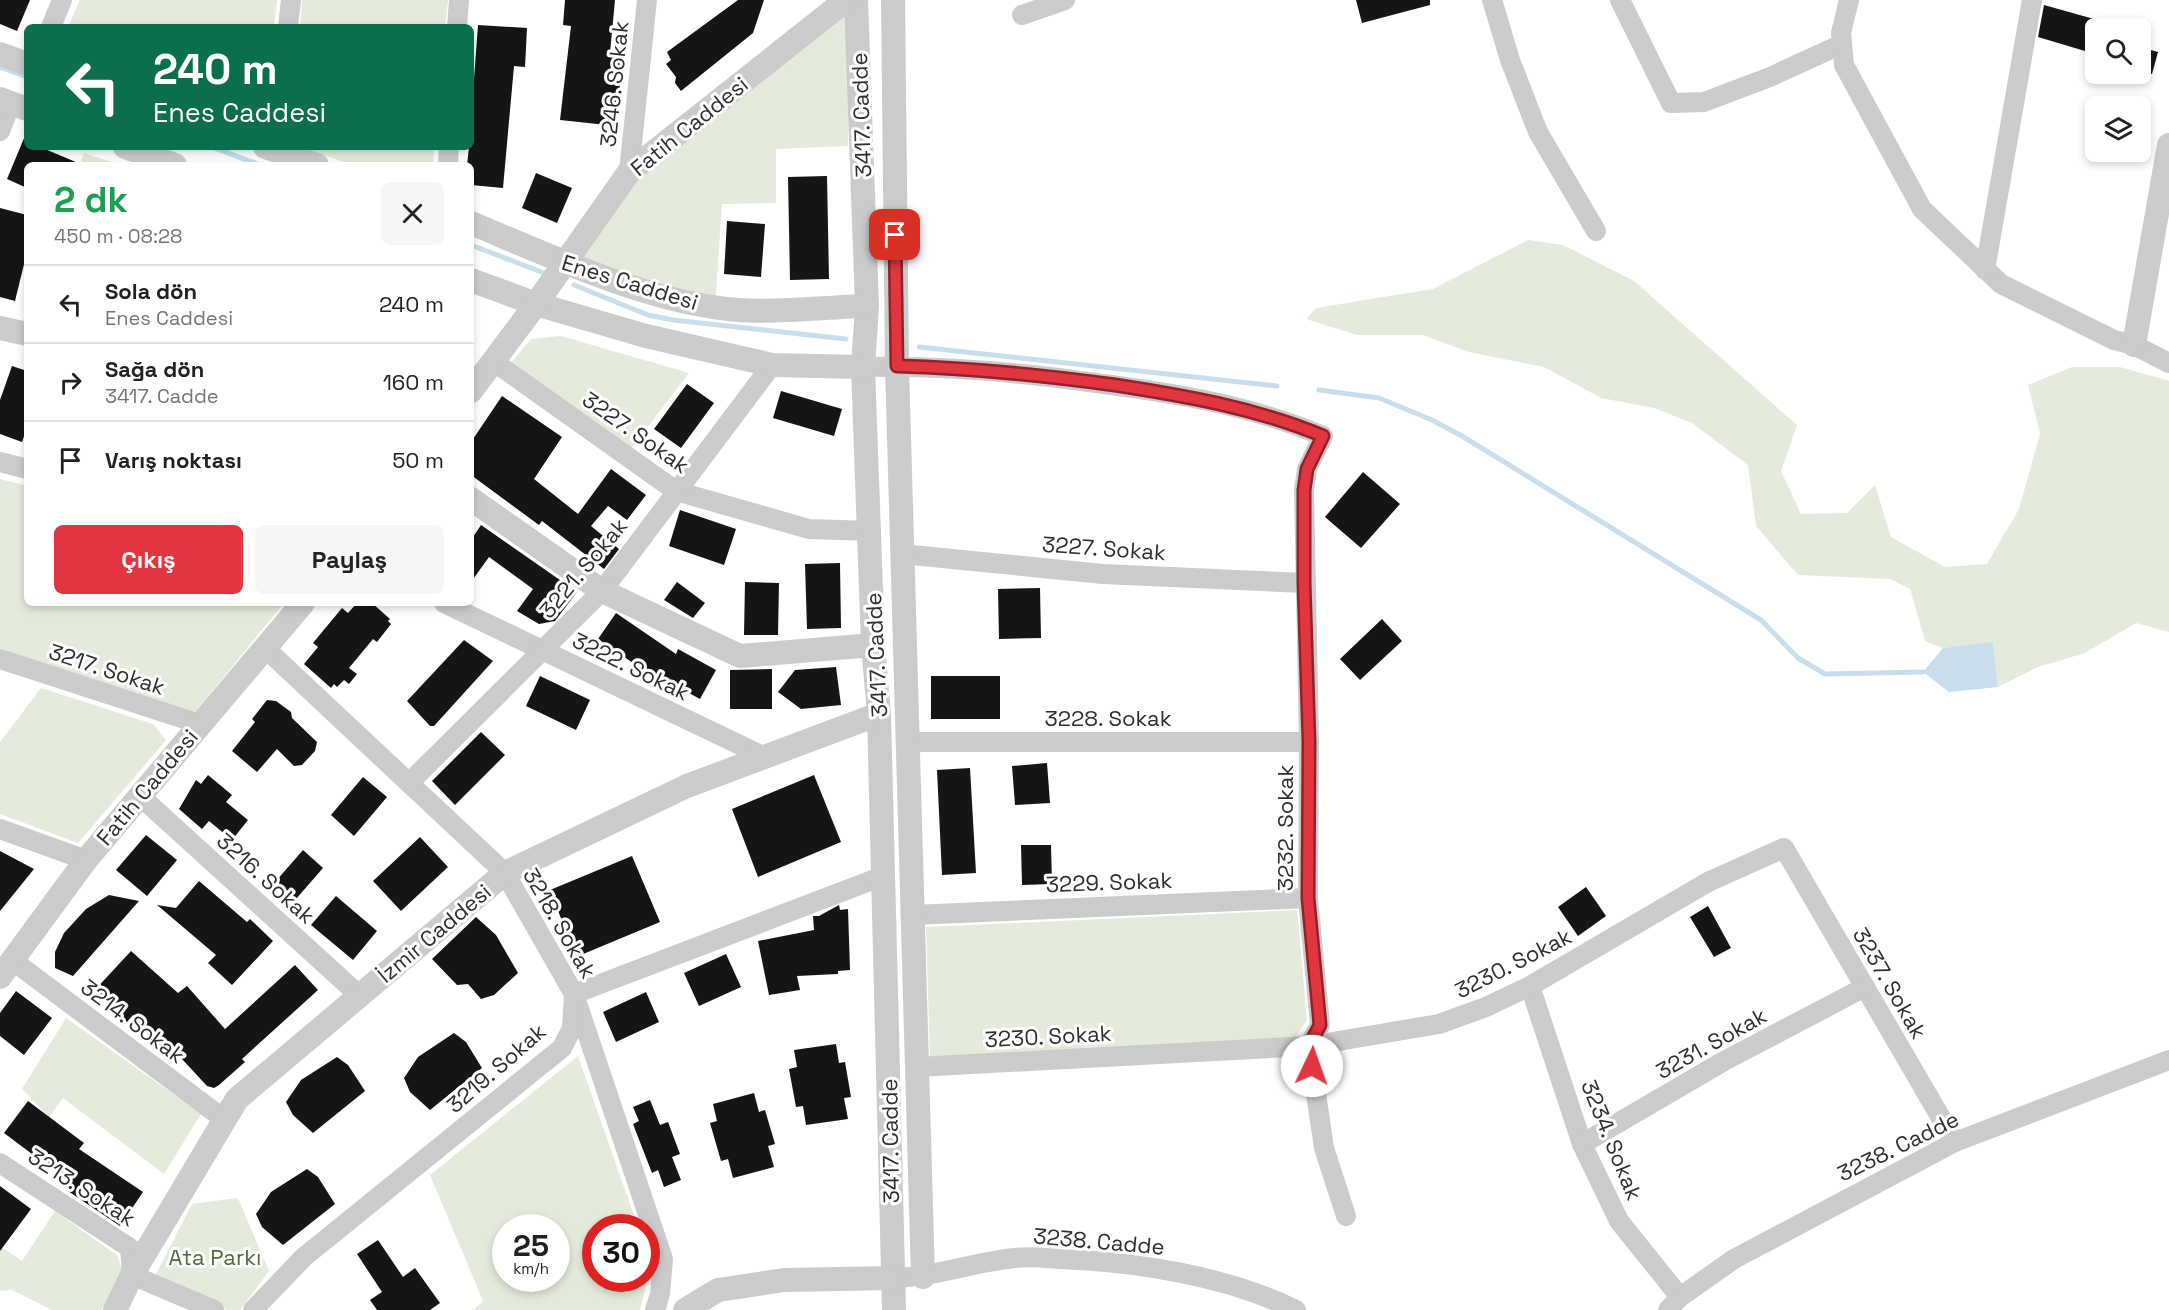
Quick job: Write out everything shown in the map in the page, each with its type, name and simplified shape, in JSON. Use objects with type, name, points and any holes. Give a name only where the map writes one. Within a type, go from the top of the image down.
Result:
[{"type":"street","points":[[52,24],[62,0]]},
{"type":"street","points":[[288,24],[291,0]]},
{"type":"street","points":[[457,24],[459,0]]},
{"type":"street","name":"3246. Sokak","points":[[629,172],[646,0]]},
{"type":"street","name":"Fatih Caddesi","points":[[474,387],[566,263],[629,172],[846,0]]},
{"type":"street","name":"3417. Cadde","points":[[856,0],[867,306],[863,367],[871,531],[873,645],[879,714],[894,1310]]},
{"type":"street","name":"3417. Cadde","points":[[893,0],[897,366],[923,1277]]},
{"type":"street","points":[[1022,15],[1065,0]]},
{"type":"street","points":[[1492,0],[1510,60],[1538,132],[1596,231]]},
{"type":"street","points":[[1620,0],[1671,104],[1704,102],[1770,77],[1842,38]]},
{"type":"street","points":[[1849,0],[1842,38],[1844,65],[1922,209],[2001,284],[2114,340],[2134,345],[2169,363]]},
{"type":"street","points":[[1985,270],[2032,0]]},
{"type":"street","points":[[0,54],[24,63]]},
{"type":"street","points":[[0,131],[13,104]]},
{"type":"street","points":[[2134,345],[2169,145]]},
{"type":"street","points":[[276,150],[309,162]]},
{"type":"street","points":[[138,156],[163,162]]},
{"type":"street","name":"Enes Caddesi","points":[[474,224],[566,263],[675,300],[741,310],[867,306]]},
{"type":"street","name":"Enes Caddesi","points":[[474,281],[536,304],[646,336],[772,365],[863,367]]},
{"type":"street","points":[[867,306],[896,305]]},
{"type":"street","points":[[0,328],[24,333]]},
{"type":"street","name":"3227. Sokak","points":[[493,361],[676,491],[809,529],[871,531]]},
{"type":"street","name":"3221. Sokak","points":[[409,783],[602,591],[772,365]]},
{"type":"street","points":[[863,367],[897,366]]},
{"type":"street","name":"3232. Sokak","points":[[897,366],[968,368],[1181,394],[1292,423],[1323,436],[1307,469],[1304,490],[1304,583],[1309,742],[1308,898],[1320,1025],[1309,1046],[1323,1148],[1346,1216]]},
{"type":"street","points":[[0,462],[24,469]]},
{"type":"street","points":[[474,501],[602,591],[740,656],[873,645]]},
{"type":"street","name":"3227. Sokak","points":[[902,554],[1102,574],[1304,583]]},
{"type":"street","name":"Fatih Caddesi","points":[[6,969],[86,860],[300,606]]},
{"type":"street","name":"3222. Sokak","points":[[450,606],[765,757]]},
{"type":"street","name":"3218. Sokak","points":[[265,648],[505,873],[574,994],[663,1259],[660,1294],[655,1310]]},
{"type":"street","name":"3217. Sokak","points":[[0,659],[200,724]]},
{"type":"street","name":"İzmir Caddesi","points":[[115,1310],[132,1275],[237,1099],[505,873],[687,786],[879,714]]},
{"type":"street","name":"3228. Sokak","points":[[907,742],[1309,742]]},
{"type":"street","name":"3216. Sokak","points":[[140,796],[360,996]]},
{"type":"street","points":[[0,829],[86,860]]},
{"type":"street","name":"3230. Sokak","points":[[917,1067],[1309,1046],[1439,1024],[1486,1007],[1530,986],[1708,882],[1784,848]]},
{"type":"street","name":"3237. Sokak","points":[[1784,848],[1955,1142]]},
{"type":"street","points":[[574,994],[883,876]]},
{"type":"street","name":"3229. Sokak","points":[[912,915],[1308,898]]},
{"type":"street","name":"3214. Sokak","points":[[6,969],[225,1120]]},
{"type":"street","name":"3234. Sokak","points":[[1530,986],[1582,1144],[1619,1221],[1674,1303]]},
{"type":"street","name":"3231. Sokak","points":[[1582,1144],[1724,1060],[1865,987]]},
{"type":"street","name":"3219. Sokak","points":[[253,1310],[304,1257],[562,1048],[572,1028],[574,994]]},
{"type":"street","name":"3238. Cadde","points":[[1674,1303],[1734,1259],[1955,1142],[2169,1060]]},
{"type":"street","name":"3213. Sokak","points":[[0,1163],[130,1248],[132,1275]]},
{"type":"street","name":"3238. Cadde","points":[[893,1278],[923,1277],[1015,1257],[1099,1260],[1185,1274],[1275,1300],[1296,1310]]},
{"type":"street","points":[[132,1275],[214,1310]]},
{"type":"street","points":[[685,1310],[718,1290],[784,1280],[893,1278]]},
{"type":"green space","points":[[80,0],[277,0],[274,24],[69,24]]},
{"type":"green space","points":[[302,0],[448,0],[445,24],[300,24]]},
{"type":"green space","points":[[850,10],[848,146],[776,149],[776,203],[722,204],[715,307],[574,260],[635,175]]},
{"type":"green space","points":[[308,150],[434,150],[433,162],[344,162]]},
{"type":"green space","points":[[84,153],[112,162],[81,162]]},
{"type":"green space","points":[[1528,240],[1563,245],[1634,281],[1797,425],[1781,471],[1801,514],[1847,513],[1875,485],[1891,537],[1945,567],[1987,564],[2019,509],[2040,434],[2028,385],[2072,367],[2120,367],[2169,381],[2169,632],[2136,623],[2085,653],[2038,667],[1998,687],[1993,643],[1943,648],[1925,641],[1910,589],[1890,579],[1798,575],[1756,526],[1748,465],[1692,423],[1654,408],[1601,398],[1544,367],[1469,352],[1423,335],[1357,335],[1306,319],[1316,308],[1433,289]]},
{"type":"green space","points":[[561,336],[689,373],[626,455],[511,363],[531,339]]},
{"type":"green space","points":[[0,479],[24,485],[24,606],[282,606],[195,712],[0,649]]},
{"type":"green space","points":[[41,688],[153,724],[166,740],[78,843],[0,814],[0,742]]},
{"type":"green space","points":[[1297,910],[1307,1020],[1295,1037],[930,1058],[926,927]]},
{"type":"green space","points":[[66,1018],[201,1114],[164,1174],[63,1098],[49,1117],[22,1089]]},
{"type":"green space","points":[[578,1056],[633,1214],[582,1214],[582,1292],[645,1292],[640,1310],[473,1310],[483,1301],[430,1175]]},
{"type":"green space","name":"Ata Parkı","points":[[238,1198],[269,1271],[240,1310],[227,1310],[156,1274],[192,1204]]},
{"type":"green space","points":[[55,1211],[118,1256],[123,1275],[102,1310],[52,1310],[12,1290],[0,1291],[0,1246],[22,1261]]},
{"type":"water","points":[[1993,642],[1998,687],[1949,692],[1923,672],[1943,648]]},
{"type":"building","points":[[0,0],[30,0],[17,31],[0,24]]},
{"type":"building","points":[[565,0],[615,0],[610,53],[623,54],[616,126],[560,120],[571,26],[563,25]]},
{"type":"building","points":[[738,0],[764,0],[753,33],[681,91],[675,83],[676,77],[666,64],[671,60],[667,52]]},
{"type":"building","points":[[1356,0],[1430,0],[1430,5],[1362,23]]},
{"type":"building","points":[[2044,5],[2090,18],[2085,18],[2085,51],[2038,37]]},
{"type":"building","points":[[478,25],[527,28],[525,67],[514,66],[503,188],[474,185],[474,162],[467,162],[469,150],[474,150],[474,79]]},
{"type":"building","points":[[2151,50],[2158,52],[2151,74]]},
{"type":"building","points":[[24,138],[24,150],[47,150],[76,162],[24,162],[24,187],[7,179]]},
{"type":"building","points":[[536,173],[572,188],[557,223],[522,208]]},
{"type":"building","points":[[827,176],[829,279],[790,280],[788,177]]},
{"type":"building","points":[[0,208],[24,214],[24,264],[15,301],[0,297]]},
{"type":"building","points":[[727,221],[765,224],[761,277],[724,274]]},
{"type":"building","points":[[12,366],[24,370],[24,436],[22,442],[0,434],[0,400]]},
{"type":"building","points":[[687,384],[714,403],[681,448],[654,429]]},
{"type":"building","points":[[781,391],[842,409],[834,436],[773,418]]},
{"type":"building","points":[[502,396],[562,437],[534,479],[578,514],[611,469],[646,495],[627,520],[608,506],[591,526],[619,549],[604,569],[542,521],[539,525],[474,477],[474,438]]},
{"type":"building","points":[[1363,472],[1400,504],[1361,548],[1325,517]]},
{"type":"building","points":[[680,510],[736,529],[724,565],[669,546]]},
{"type":"building","points":[[481,525],[577,592],[555,621],[539,624],[517,611],[533,589],[489,557],[474,578],[474,536]]},
{"type":"building","points":[[840,563],[841,628],[807,629],[805,564]]},
{"type":"building","points":[[677,582],[705,603],[693,618],[664,600]]},
{"type":"building","points":[[745,582],[779,583],[778,635],[744,635]]},
{"type":"building","points":[[1040,588],[1041,638],[999,639],[998,589]]},
{"type":"building","points":[[354,606],[375,606],[390,619],[388,621],[391,624],[377,642],[373,639],[349,668],[357,674],[349,684],[344,680],[337,687],[334,684],[331,688],[304,664],[318,647],[313,643],[342,608],[348,613]]},
{"type":"building","points":[[616,613],[676,654],[678,649],[716,670],[700,699],[650,672],[649,674],[598,639]]},
{"type":"building","points":[[1382,619],[1402,641],[1360,680],[1340,659]]},
{"type":"building","points":[[464,640],[493,661],[434,726],[430,726],[407,701]]},
{"type":"building","points":[[836,667],[841,705],[801,709],[778,692],[795,670]]},
{"type":"building","points":[[772,669],[772,709],[730,709],[730,670]]},
{"type":"building","points":[[540,676],[590,700],[576,730],[526,706]]},
{"type":"building","points":[[931,676],[1000,676],[1000,719],[931,719]]},
{"type":"building","points":[[267,700],[276,701],[291,712],[292,718],[317,742],[315,751],[302,765],[294,766],[277,749],[257,772],[232,751],[255,722],[252,719]]},
{"type":"building","points":[[481,732],[505,755],[455,805],[432,781]]},
{"type":"building","points":[[1047,763],[1050,803],[1015,805],[1012,766]]},
{"type":"building","points":[[970,768],[976,873],[942,875],[937,770]]},
{"type":"building","points":[[208,775],[232,795],[226,802],[248,820],[232,840],[209,821],[202,829],[179,809],[196,780],[201,784]]},
{"type":"building","points":[[814,775],[841,842],[758,877],[732,809]]},
{"type":"building","points":[[363,777],[387,797],[354,836],[331,815]]},
{"type":"building","points":[[146,835],[177,860],[147,896],[116,870]]},
{"type":"building","points":[[420,837],[448,867],[401,911],[373,881]]},
{"type":"building","points":[[1021,845],[1051,845],[1052,884],[1022,885]]},
{"type":"building","points":[[303,850],[323,868],[296,899],[276,881]]},
{"type":"building","points":[[0,851],[34,869],[0,911]]},
{"type":"building","points":[[632,856],[660,922],[576,957],[550,890]]},
{"type":"building","points":[[199,881],[247,922],[250,919],[273,941],[232,985],[208,963],[216,955],[157,905],[176,908]]},
{"type":"building","points":[[1586,887],[1606,916],[1578,936],[1558,907]]},
{"type":"building","points":[[109,895],[139,901],[73,976],[55,968],[55,952],[64,933],[86,909]]},
{"type":"building","points":[[336,896],[377,931],[353,960],[311,925]]},
{"type":"building","points":[[839,905],[840,910],[848,909],[850,970],[838,971],[838,974],[797,976],[800,990],[769,995],[758,941],[814,930],[813,916],[819,916]]},
{"type":"building","points":[[1708,906],[1731,948],[1714,957],[1690,917]]},
{"type":"building","points":[[476,917],[496,935],[518,973],[494,995],[481,999],[468,984],[457,985],[432,959]]},
{"type":"building","points":[[131,951],[178,993],[187,986],[225,1029],[295,965],[318,990],[242,1059],[245,1062],[214,1088],[207,1086],[170,1046],[164,1051],[133,1015],[127,1022],[94,991]]},
{"type":"building","points":[[726,954],[741,987],[699,1006],[684,973]]},
{"type":"building","points":[[16,991],[52,1018],[24,1055],[0,1036],[0,1013]]},
{"type":"building","points":[[646,992],[659,1022],[616,1042],[603,1012]]},
{"type":"building","points":[[454,1033],[466,1042],[482,1068],[430,1110],[410,1092],[404,1078],[418,1057]]},
{"type":"building","points":[[836,1044],[839,1063],[845,1062],[851,1097],[844,1098],[848,1119],[806,1125],[803,1106],[796,1107],[789,1069],[797,1067],[794,1050]]},
{"type":"building","points":[[337,1057],[348,1065],[365,1091],[313,1133],[293,1115],[286,1102],[301,1080]]},
{"type":"building","points":[[754,1093],[759,1112],[765,1110],[775,1144],[768,1146],[774,1167],[733,1178],[728,1159],[721,1161],[710,1123],[717,1121],[713,1104]]},
{"type":"building","points":[[650,1100],[660,1125],[668,1122],[680,1154],[672,1157],[681,1180],[664,1187],[658,1170],[652,1173],[633,1124],[639,1121],[633,1107]]},
{"type":"building","points":[[28,1101],[84,1143],[79,1149],[143,1192],[120,1226],[68,1191],[72,1184],[4,1133]]},
{"type":"building","points":[[307,1169],[318,1177],[335,1204],[283,1245],[262,1227],[256,1214],[271,1192]]},
{"type":"building","points":[[0,1186],[31,1209],[0,1251]]},
{"type":"building","points":[[378,1240],[403,1277],[415,1268],[440,1303],[430,1310],[377,1310],[370,1300],[382,1292],[357,1254]]},
{"type":"waterway","points":[[0,67],[24,76]]},
{"type":"waterway","points":[[220,150],[252,162]]},
{"type":"waterway","points":[[474,246],[544,273]]},
{"type":"waterway","points":[[574,285],[648,315],[673,320],[846,339]]},
{"type":"waterway","points":[[919,347],[1277,386]]},
{"type":"waterway","points":[[1319,390],[1379,398],[1432,420],[1462,436],[1761,620],[1798,658],[1825,674],[1923,672]]},
{"type":"route","points":[[895,235],[897,366],[968,368],[1181,394],[1292,423],[1323,436],[1307,469],[1304,490],[1304,583],[1309,742],[1308,898],[1320,1025],[1309,1046],[1312,1066]]}]
